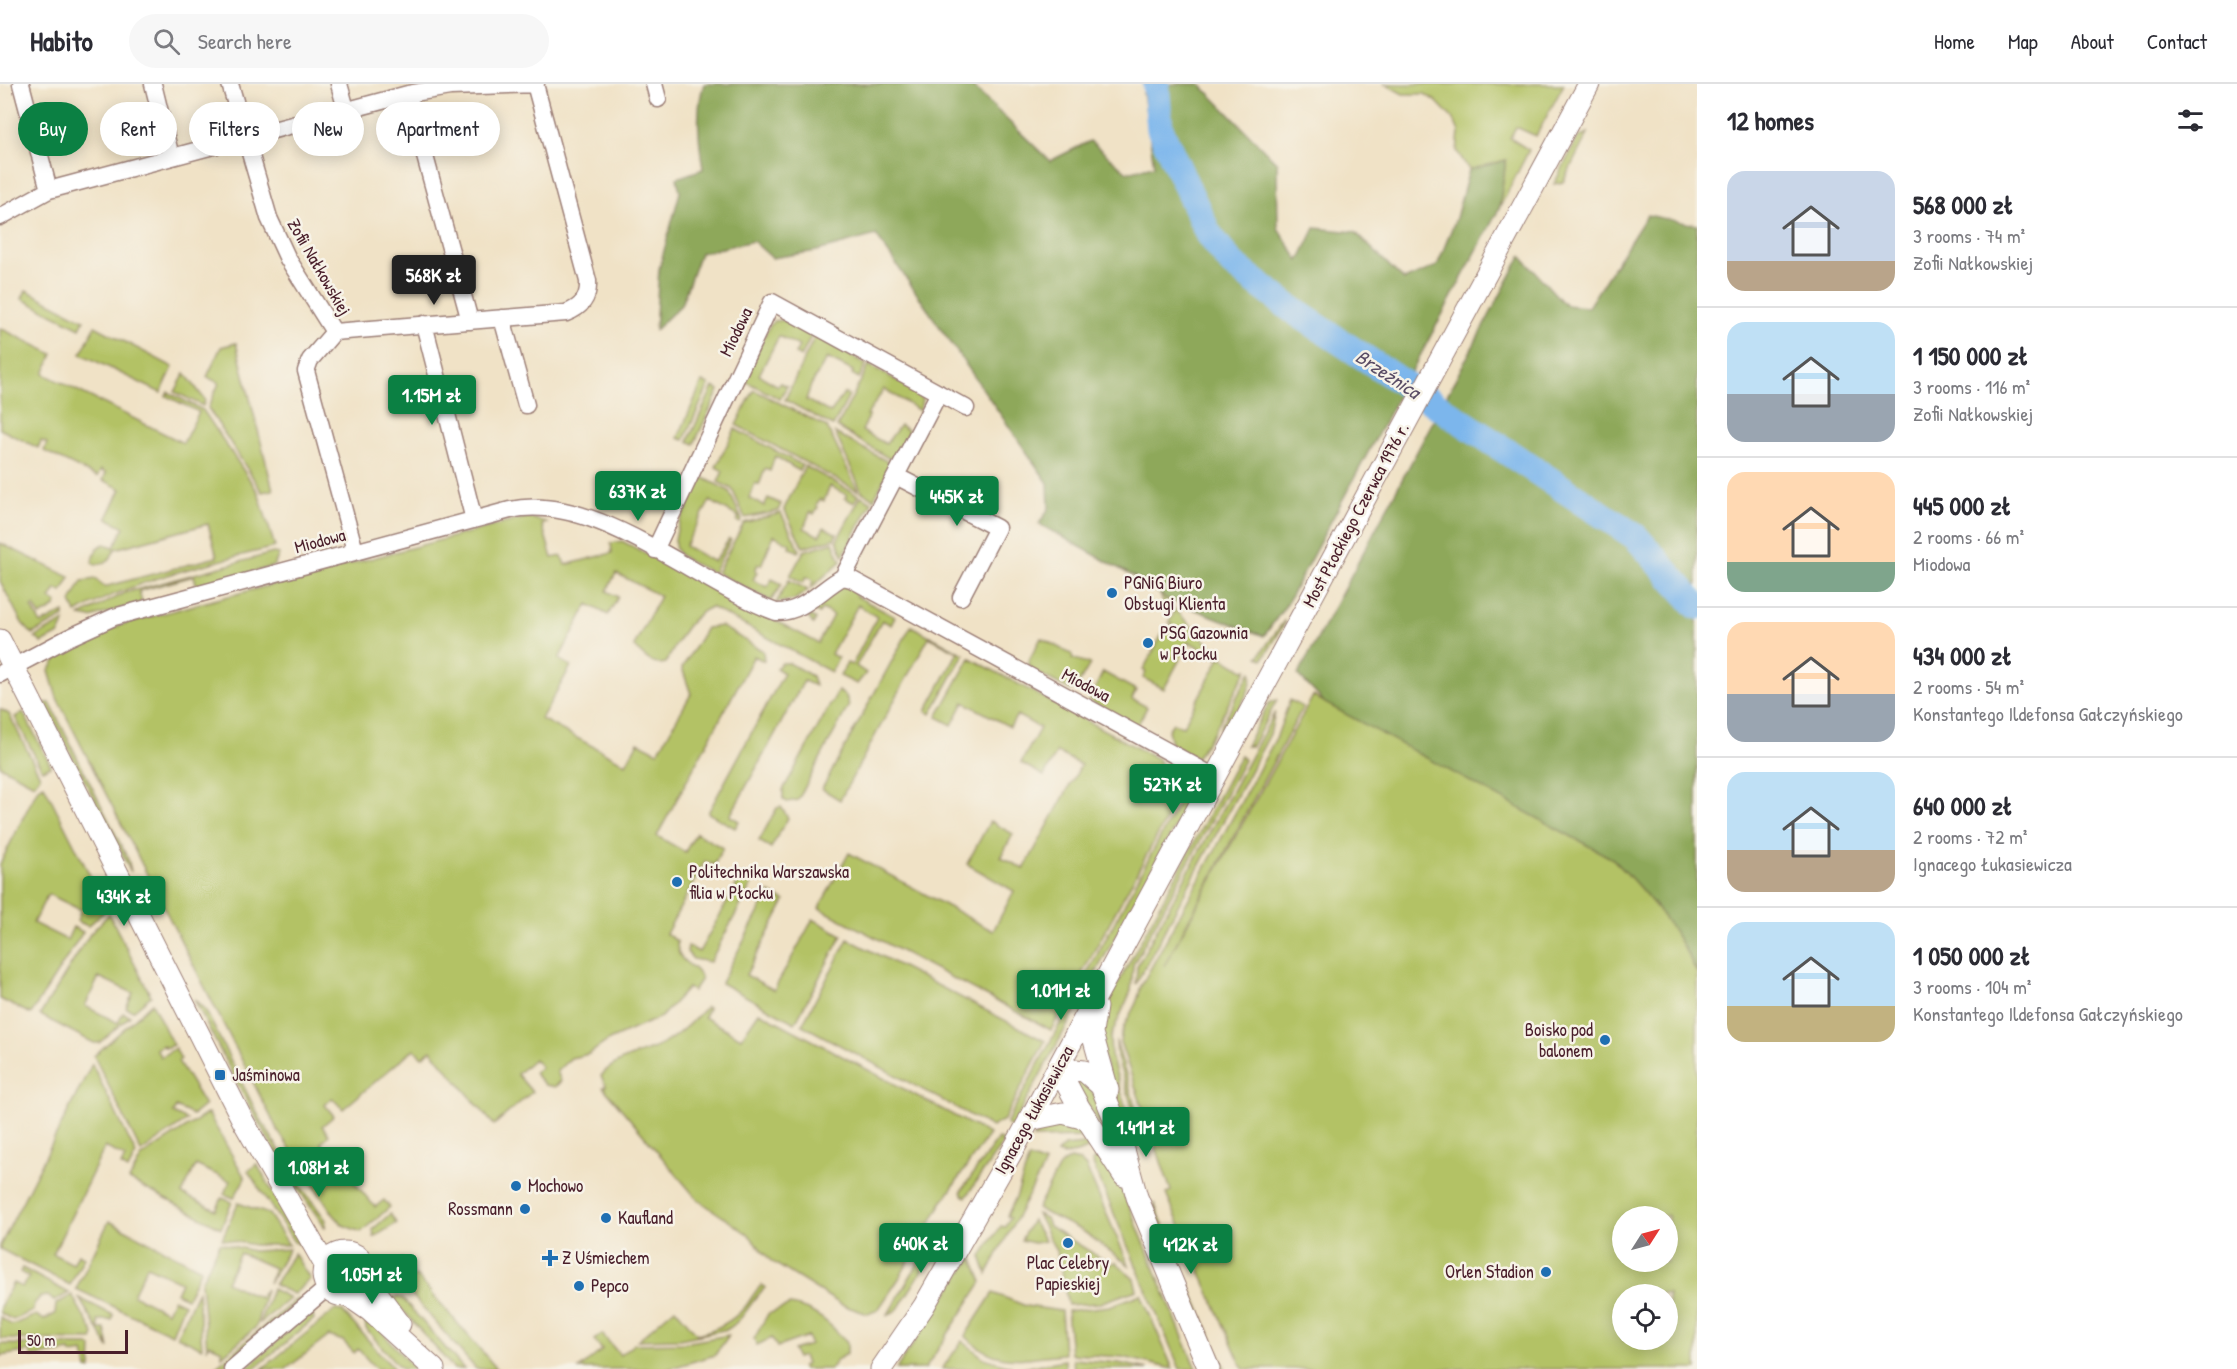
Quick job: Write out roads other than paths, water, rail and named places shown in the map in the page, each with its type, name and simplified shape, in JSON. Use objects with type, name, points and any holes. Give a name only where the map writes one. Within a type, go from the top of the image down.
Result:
[{"type":"street","points":[[21,84],[49,190]]},
{"type":"street","points":[[153,84],[171,157]]},
{"type":"street","name":"Zofii Nałkowskiej","points":[[230,84],[235,102]]},
{"type":"street","points":[[339,84],[344,102]]},
{"type":"street","points":[[364,105],[429,87],[536,84]]},
{"type":"street","name":"Zofii Nałkowskiej","points":[[355,552],[306,371],[310,360],[334,332],[566,313],[583,302],[589,292],[536,84]]},
{"type":"street","name":"Most Płockiego Czerwca 1976 r.","points":[[1280,655],[1589,84]]},
{"type":"street","points":[[408,94],[470,321]]},
{"type":"street","points":[[0,217],[49,190],[189,152]]},
{"type":"street","name":"Zofii Nałkowskiej","points":[[251,156],[268,218],[288,259],[334,332]]},
{"type":"street","name":"Miodowa","points":[[655,550],[772,302],[966,408]]},
{"type":"street","points":[[502,318],[526,405]]},
{"type":"street","points":[[424,324],[474,520]]},
{"type":"street","name":"Miodowa","points":[[7,671],[68,638],[114,617],[521,508],[552,508],[607,526],[776,612],[787,613],[843,577],[939,393]]},
{"type":"street","points":[[896,476],[997,528],[961,597]]},
{"type":"street","name":"Miodowa","points":[[843,577],[851,579],[1215,777]]},
{"type":"street","points":[[0,640],[7,671],[243,1121],[325,1265]]},
{"type":"street","name":"Ignacego Łukasiewicza","points":[[881,1369],[924,1306],[1029,1120],[1280,655]]},
{"type":"street","points":[[1099,993],[1092,1034],[1137,1197],[1209,1369]]},
{"type":"street","points":[[1058,1068],[1084,1071],[1097,1080],[1118,1128]]},
{"type":"street","points":[[1058,1068],[1086,1119],[1137,1197]]},
{"type":"street","points":[[1029,1120],[1062,1113],[1086,1119]]},
{"type":"street","points":[[271,1168],[326,1237],[343,1252],[356,1255],[364,1261],[367,1279],[434,1369]]},
{"type":"street","points":[[343,1252],[332,1256],[325,1265],[324,1276],[328,1287],[337,1294],[347,1295],[360,1290],[367,1279]]},
{"type":"street","points":[[232,1369],[328,1287]]},
{"type":"street","points":[[347,1295],[370,1311],[434,1369]]},
{"type":"waterway","name":"Brzeźnica","points":[[1156,84],[1160,129],[1208,233],[1232,264],[1294,311],[1636,537],[1697,606]]},
{"type":"place","name":"PGNiG Biuro Obsługi Klienta","points":[[1112,593]]},
{"type":"place","name":"PSG Gazownia w Płocku","points":[[1148,643]]},
{"type":"place","name":"Politechnika Warszawska filia w Płocku","points":[[677,882]]},
{"type":"place","name":"Boisko pod balonem","points":[[1605,1040]]},
{"type":"place","name":"Jaśminowa","points":[[220,1075]]},
{"type":"place","name":"Mochowo","points":[[516,1186]]},
{"type":"place","name":"Rossmann","points":[[525,1209]]},
{"type":"place","name":"Kaufland","points":[[606,1218]]},
{"type":"place","name":"Plac Celebry Papieskiej","points":[[1068,1243]]},
{"type":"place","name":"Z Uśmiechem","points":[[550,1258]]},
{"type":"place","name":"Orlen Stadion","points":[[1546,1272]]},
{"type":"place","name":"Pepco","points":[[579,1286]]}]
